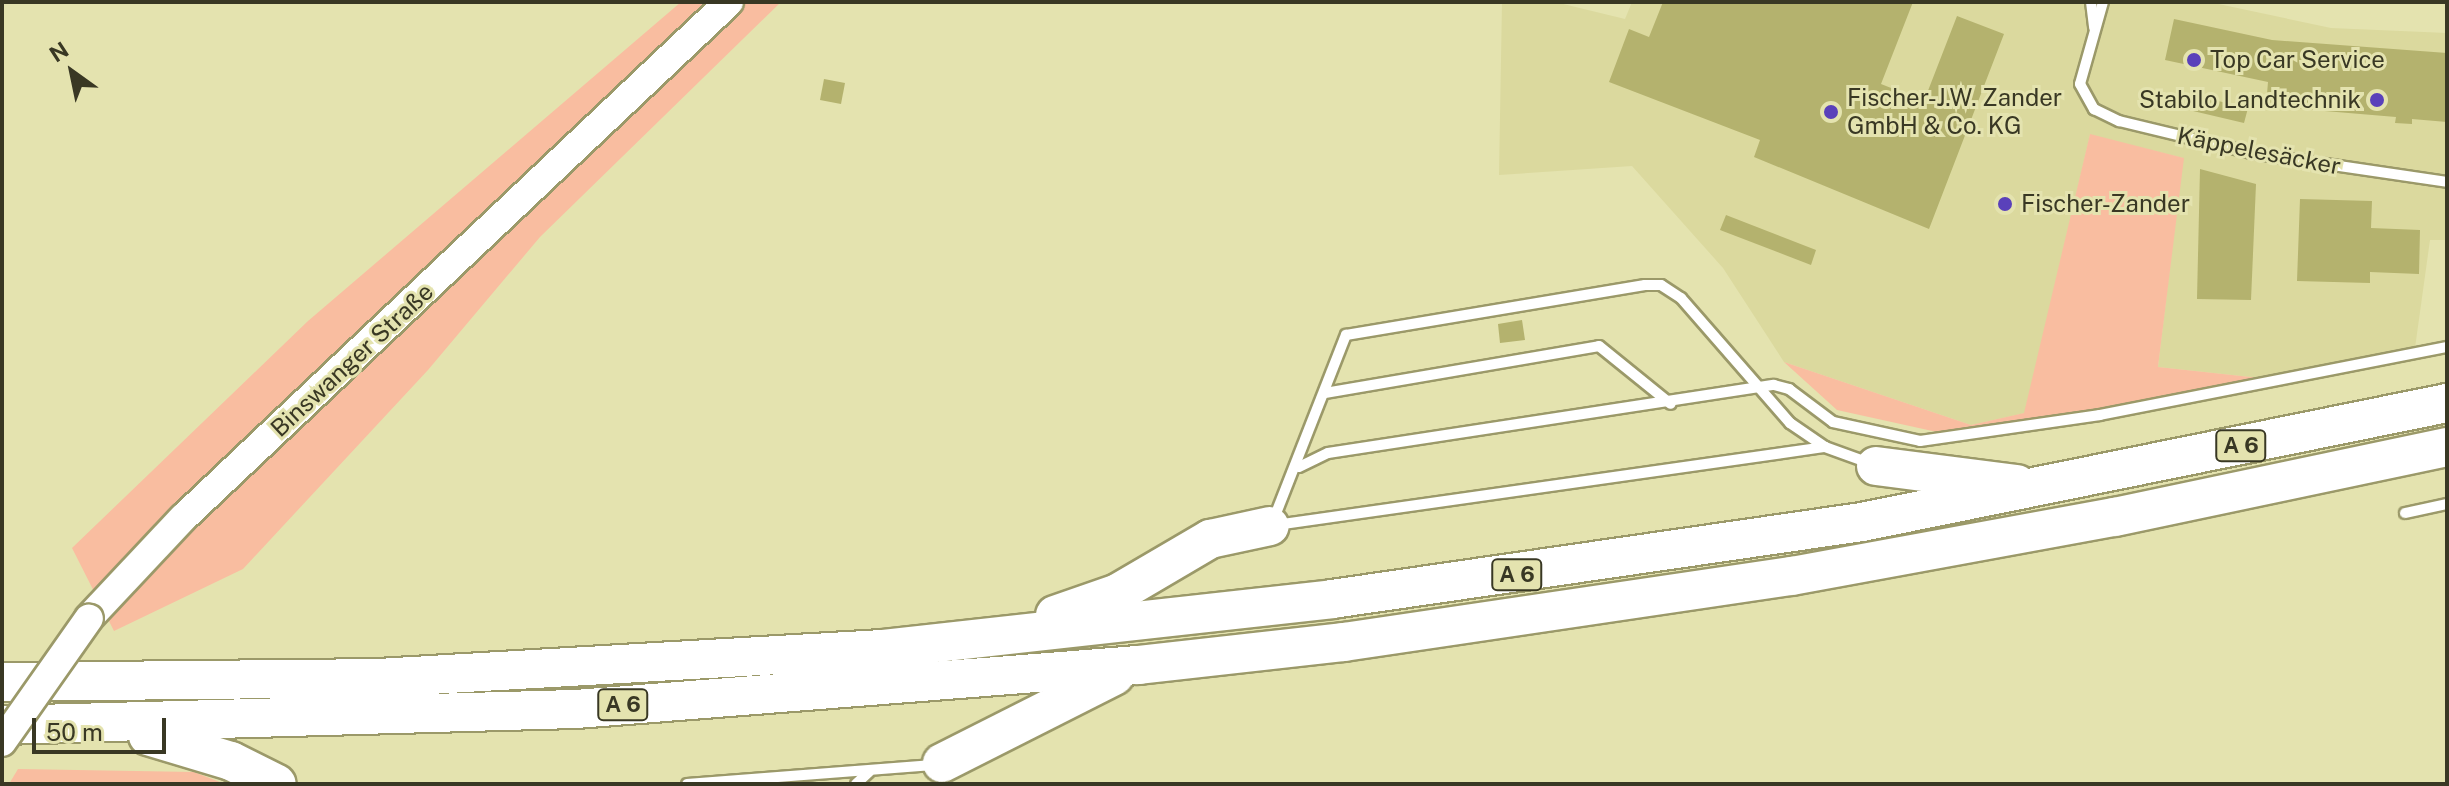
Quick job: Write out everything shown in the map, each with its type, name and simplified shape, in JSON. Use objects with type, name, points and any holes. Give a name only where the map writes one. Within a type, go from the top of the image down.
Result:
[{"type":"highway","name":"A 6","points":[[2,682],[378,678],[996,637],[1583,567],[2035,490],[2447,403]]},
{"type":"highway","name":"A 6","points":[[2,725],[107,725],[576,709],[1138,665],[1344,642],[1792,576],[2115,517],[2447,447]]},
{"type":"highway","points":[[1876,466],[1992,477],[2035,490]]},
{"type":"highway","points":[[996,637],[1118,593],[1210,539],[1270,526]]},
{"type":"highway","points":[[942,763],[1138,665]]},
{"type":"highway","points":[[107,725],[192,748],[277,784]]},
{"type":"main road","name":"Binswanger Straße","points":[[2,742],[89,618],[183,518],[729,2]]},
{"type":"lane","points":[[2091,2],[2094,31]]},
{"type":"lane","name":"Käppelesäcker","points":[[2103,2],[2080,84],[2083,98],[2119,121],[2251,153],[2447,182]]},
{"type":"lane","points":[[1270,526],[1299,467],[1339,344],[1356,329],[1661,285],[1718,338],[1757,392],[1825,447],[1876,466]]},
{"type":"lane","points":[[1325,393],[1599,346],[1671,404]]},
{"type":"lane","points":[[1299,467],[1328,453],[1789,389],[1833,422],[1920,441],[2115,412],[2447,347]]},
{"type":"lane","points":[[1270,526],[1825,447]]},
{"type":"lane","points":[[2405,513],[2447,504]]},
{"type":"lane","points":[[687,784],[869,772],[942,763]]},
{"type":"lane","points":[[856,784],[869,772]]},
{"type":"shaded area","points":[[681,2],[781,2],[540,237],[428,370],[243,569],[114,631],[72,548],[308,321]]},
{"type":"shaded area","points":[[1502,2],[1555,2],[1625,19],[1632,2],[2209,2],[2331,28],[2447,33],[2447,240],[2430,240],[2415,348],[2260,378],[2158,367],[2183,158],[2090,135],[2025,413],[1971,425],[1784,362],[1723,268],[1632,166],[1499,175]]},
{"type":"shaded area","points":[[2090,134],[2184,158],[2158,367],[2260,378],[2258,383],[1946,434],[1837,410],[1784,362],[1971,425],[2024,413]]},
{"type":"shaded area","points":[[18,769],[194,772],[225,784],[9,784]]},
{"type":"building","name":"Fischer-J.W. Zander GmbH & Co. KG","points":[[1663,2],[1913,2],[1881,84],[1924,101],[1957,16],[2004,34],[1929,229],[1754,157],[1760,140],[1609,82],[1629,29],[1649,37]]},
{"type":"building","points":[[2174,19],[2272,40],[2447,53],[2447,122],[2412,119],[2412,124],[2395,123],[2396,117],[2266,106],[2268,82],[2165,60]]},
{"type":"building","points":[[824,79],[845,83],[841,104],[820,100]]},
{"type":"building","points":[[2197,96],[2248,108],[2244,123],[2193,111]]},
{"type":"building","points":[[2200,169],[2256,184],[2251,300],[2197,299]]},
{"type":"building","points":[[2300,199],[2372,201],[2371,228],[2420,230],[2419,274],[2370,272],[2370,283],[2297,281]]},
{"type":"building","points":[[1726,215],[1816,250],[1811,265],[1720,230]]},
{"type":"building","points":[[1522,320],[1525,340],[1500,343],[1498,324]]},
{"type":"place","name":"Top Car Service","points":[[2194,60]]},
{"type":"place","name":"Stabilo Landtechnik","points":[[2377,100]]},
{"type":"place","name":"Fischer-J.W. Zander GmbH & Co. KG","points":[[1831,112]]},
{"type":"place","name":"Fischer-Zander","points":[[2005,204]]}]
